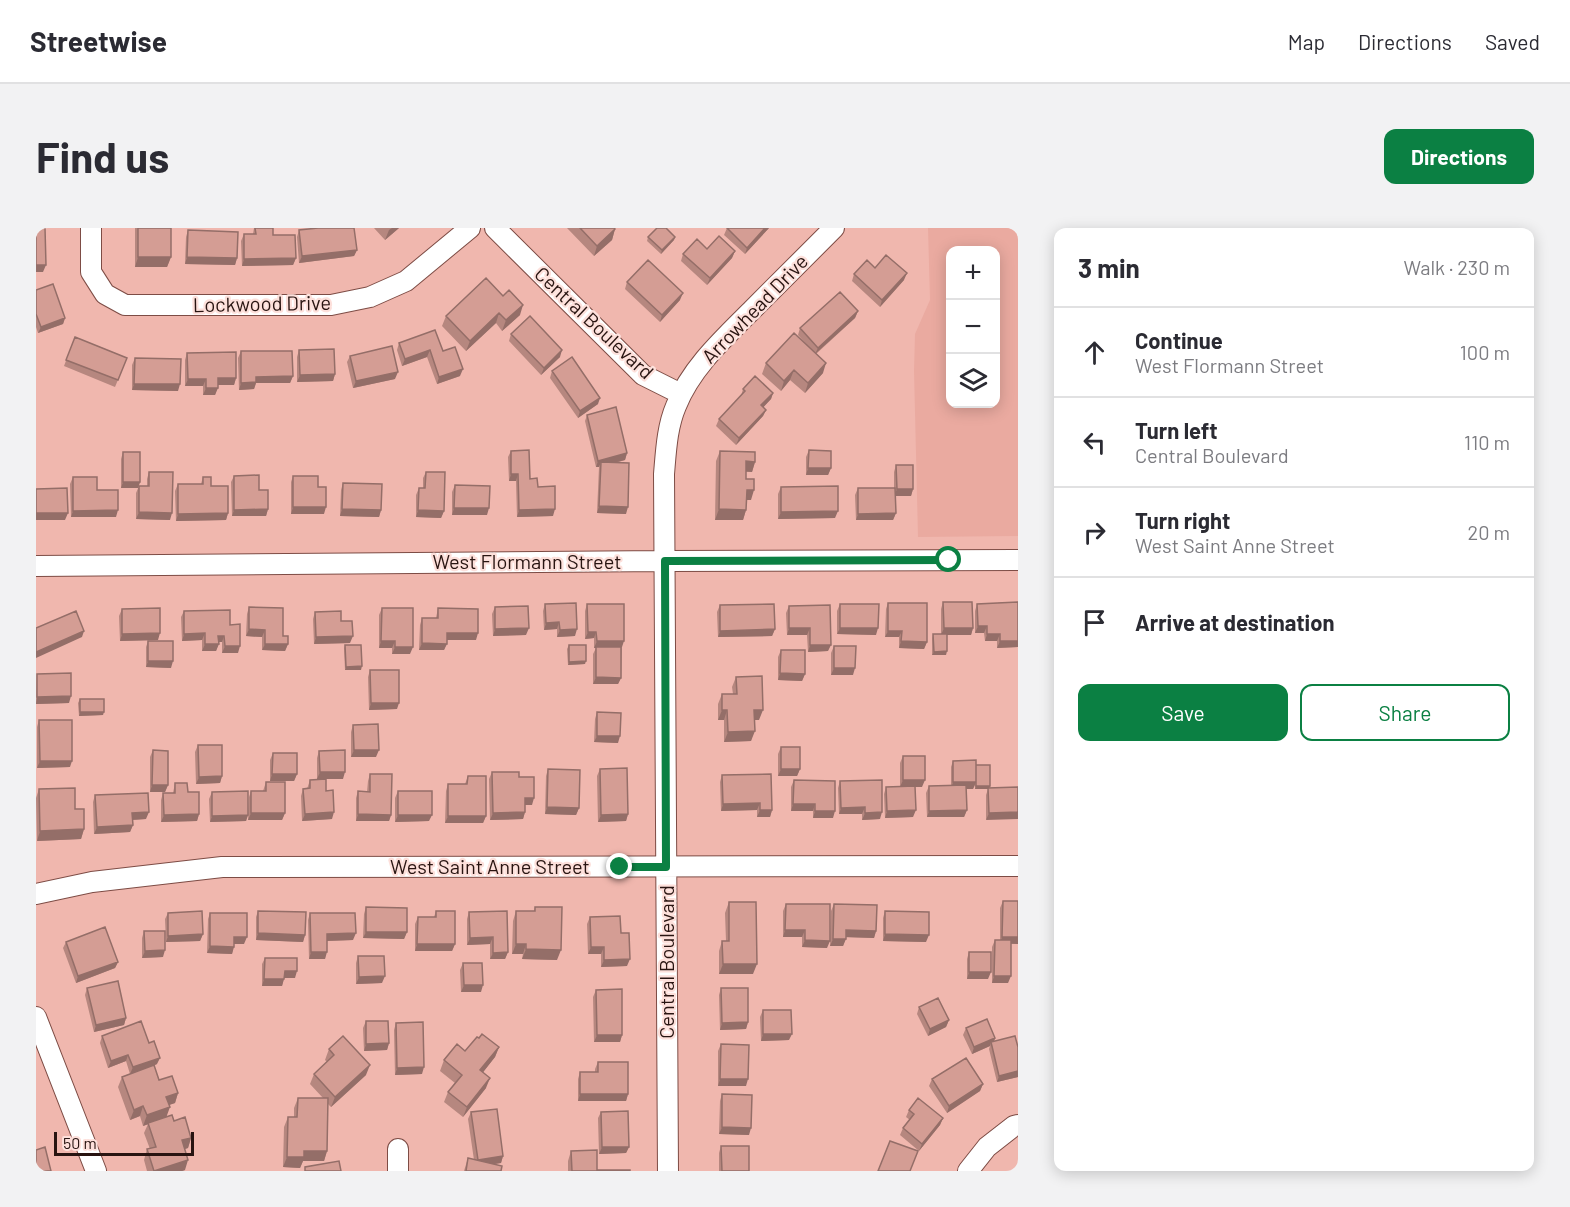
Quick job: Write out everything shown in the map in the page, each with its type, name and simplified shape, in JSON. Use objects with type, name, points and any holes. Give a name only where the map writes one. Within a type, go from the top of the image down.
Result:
[{"type":"street","name":"Lockwood Drive","points":[[91,228],[92,272],[105,294],[125,305],[331,305],[370,297],[406,281],[470,228]]},
{"type":"street","name":"Central Boulevard","points":[[495,228],[643,375],[681,394],[669,426],[664,474],[668,1171]]},
{"type":"street","name":"Arrowhead Drive","points":[[681,394],[725,337],[834,228]]},
{"type":"street","name":"West Flormann Street","points":[[36,566],[1018,560]]},
{"type":"street","name":"West Saint Anne Street","points":[[36,894],[92,882],[222,867],[1018,866]]},
{"type":"street","points":[[36,1017],[96,1171]]},
{"type":"street","points":[[968,1171],[987,1147],[1018,1125]]},
{"type":"street","points":[[398,1149],[398,1171]]},
{"type":"shaded area","points":[[928,228],[1018,228],[1018,536],[918,537],[915,334],[930,300]]},
{"type":"building","points":[[36,228],[45,228],[46,265],[36,265]]},
{"type":"building","points":[[138,228],[171,228],[171,257],[138,257]]},
{"type":"building","points":[[255,228],[273,228],[273,235],[295,235],[296,258],[244,259],[244,234],[256,234]]},
{"type":"building","points":[[354,228],[357,250],[302,256],[299,230]]},
{"type":"building","points":[[580,228],[614,228],[615,229],[597,246]]},
{"type":"building","points":[[657,228],[666,228],[675,237],[662,250],[648,237]]},
{"type":"building","points":[[727,228],[765,228],[747,248]]},
{"type":"building","points":[[188,230],[238,232],[237,258],[187,257]]},
{"type":"building","points":[[719,236],[735,251],[710,278],[683,254],[697,239],[707,249]]},
{"type":"building","points":[[886,255],[907,273],[882,300],[854,274],[867,260],[875,268]]},
{"type":"building","points":[[648,260],[683,293],[662,315],[627,282]]},
{"type":"building","points":[[486,278],[503,296],[509,290],[523,305],[506,320],[499,313],[470,341],[446,316]]},
{"type":"building","points":[[53,284],[65,318],[41,327],[36,314],[36,290]]},
{"type":"building","points":[[840,292],[858,311],[818,348],[800,328]]},
{"type":"building","points":[[530,316],[562,350],[544,368],[511,334]]},
{"type":"building","points":[[435,330],[443,351],[455,347],[463,369],[439,377],[430,350],[405,359],[399,343]]},
{"type":"building","points":[[794,333],[826,363],[808,383],[794,370],[784,381],[766,363]]},
{"type":"building","points":[[75,337],[127,358],[118,380],[66,360]]},
{"type":"building","points":[[392,346],[398,372],[356,381],[350,356]]},
{"type":"building","points":[[334,349],[335,374],[300,375],[299,350]]},
{"type":"building","points":[[241,351],[292,351],[293,376],[256,377],[256,382],[241,383]]},
{"type":"building","points":[[236,352],[236,378],[218,378],[218,388],[206,388],[206,379],[188,379],[187,353]]},
{"type":"building","points":[[572,357],[600,398],[580,411],[552,371]]},
{"type":"building","points":[[135,358],[181,359],[180,384],[134,384]]},
{"type":"building","points":[[755,376],[773,393],[761,405],[766,410],[739,438],[719,419],[745,391],[743,389]]},
{"type":"building","points":[[616,407],[627,453],[598,461],[587,415]]},
{"type":"building","points":[[529,450],[530,479],[537,478],[538,487],[555,486],[555,509],[519,510],[518,474],[511,474],[511,451]]},
{"type":"building","points":[[809,450],[831,451],[831,468],[808,468]]},
{"type":"building","points":[[720,451],[755,452],[755,462],[746,461],[746,479],[754,479],[754,490],[747,490],[746,510],[719,509]]},
{"type":"building","points":[[123,452],[140,452],[140,482],[123,482]]},
{"type":"building","points":[[601,462],[629,463],[628,507],[599,506]]},
{"type":"building","points":[[896,465],[913,465],[913,489],[897,489]]},
{"type":"building","points":[[149,472],[173,472],[172,513],[139,512],[139,486],[149,486]]},
{"type":"building","points":[[426,472],[445,472],[444,511],[418,510],[419,488],[425,488]]},
{"type":"building","points":[[259,475],[259,490],[268,490],[268,509],[234,510],[234,476]]},
{"type":"building","points":[[293,476],[318,476],[318,487],[326,487],[326,507],[293,507]]},
{"type":"building","points":[[73,477],[97,477],[97,490],[118,490],[118,510],[73,511]]},
{"type":"building","points":[[203,477],[211,477],[211,486],[228,486],[228,513],[178,514],[178,484],[203,484]]},
{"type":"building","points":[[343,483],[382,484],[381,510],[342,509]]},
{"type":"building","points":[[455,485],[490,486],[489,508],[454,508]]},
{"type":"building","points":[[838,486],[838,511],[781,512],[781,487]]},
{"type":"building","points":[[67,488],[68,513],[36,513],[36,489]]},
{"type":"building","points":[[858,488],[895,488],[896,513],[858,514]]},
{"type":"building","points":[[943,602],[972,602],[973,628],[944,628]]},
{"type":"building","points":[[1018,602],[1018,641],[1000,641],[1000,634],[987,634],[987,626],[978,626],[977,604]]},
{"type":"building","points":[[576,603],[577,629],[560,630],[559,622],[546,623],[545,604]]},
{"type":"building","points":[[888,603],[927,603],[927,642],[901,641],[902,631],[888,631]]},
{"type":"building","points":[[587,604],[624,604],[624,641],[597,641],[596,632],[588,632]]},
{"type":"building","points":[[774,604],[775,629],[720,631],[720,605]]},
{"type":"building","points":[[840,604],[879,604],[878,628],[840,628]]},
{"type":"building","points":[[830,605],[831,645],[810,645],[810,628],[789,628],[789,606]]},
{"type":"building","points":[[528,606],[529,628],[495,629],[495,607]]},
{"type":"building","points":[[249,607],[283,608],[283,636],[288,636],[288,644],[265,644],[265,630],[249,629]]},
{"type":"building","points":[[160,608],[160,633],[122,634],[122,609]]},
{"type":"building","points":[[382,608],[413,608],[413,647],[395,647],[395,641],[381,641]]},
{"type":"building","points":[[438,608],[478,609],[478,633],[447,633],[447,644],[422,643],[422,618],[438,618]]},
{"type":"building","points":[[230,610],[230,625],[240,624],[240,646],[225,646],[224,636],[218,636],[219,644],[205,644],[205,633],[184,634],[184,611]]},
{"type":"building","points":[[76,611],[84,631],[36,652],[36,628]]},
{"type":"building","points":[[341,611],[341,621],[352,621],[353,636],[316,637],[315,612]]},
{"type":"building","points":[[933,634],[947,634],[947,651],[934,652]]},
{"type":"building","points":[[148,641],[173,641],[173,661],[148,661]]},
{"type":"building","points":[[345,645],[361,645],[362,666],[346,667]]},
{"type":"building","points":[[569,645],[586,645],[586,661],[569,662]]},
{"type":"building","points":[[834,646],[856,646],[855,668],[834,668]]},
{"type":"building","points":[[596,647],[621,647],[621,678],[596,677]]},
{"type":"building","points":[[781,650],[805,650],[805,674],[780,673]]},
{"type":"building","points":[[370,670],[399,670],[399,703],[371,703]]},
{"type":"building","points":[[71,673],[71,696],[37,697],[37,674]]},
{"type":"building","points":[[762,676],[763,710],[754,710],[755,731],[728,732],[727,710],[722,710],[722,694],[737,694],[736,677]]},
{"type":"building","points":[[80,699],[104,699],[104,712],[80,712]]},
{"type":"building","points":[[597,712],[621,713],[620,736],[597,736]]},
{"type":"building","points":[[39,720],[72,720],[72,761],[40,761]]},
{"type":"building","points":[[378,724],[379,750],[354,750],[353,725]]},
{"type":"building","points":[[198,745],[222,745],[222,776],[199,777]]},
{"type":"building","points":[[781,747],[800,747],[800,769],[781,769]]},
{"type":"building","points":[[153,750],[168,751],[168,785],[152,785]]},
{"type":"building","points":[[345,750],[345,772],[320,772],[319,751]]},
{"type":"building","points":[[273,753],[297,753],[297,774],[272,774]]},
{"type":"building","points":[[903,756],[925,756],[925,780],[903,780]]},
{"type":"building","points":[[976,760],[976,782],[953,782],[953,761]]},
{"type":"building","points":[[976,765],[990,765],[990,786],[976,786]]},
{"type":"building","points":[[627,768],[628,814],[601,815],[600,769]]},
{"type":"building","points":[[548,769],[580,770],[579,808],[547,807]]},
{"type":"building","points":[[492,772],[519,772],[519,777],[534,777],[534,798],[525,798],[525,812],[493,813]]},
{"type":"building","points":[[370,774],[392,774],[391,815],[358,814],[358,791],[370,792]]},
{"type":"building","points":[[771,774],[772,810],[760,810],[760,803],[723,804],[722,775]]},
{"type":"building","points":[[468,776],[486,776],[486,816],[448,816],[448,784],[467,784]]},
{"type":"building","points":[[326,779],[326,791],[333,790],[334,812],[305,814],[303,789],[310,788],[310,780]]},
{"type":"building","points":[[794,780],[835,781],[835,811],[815,811],[815,804],[793,804]]},
{"type":"building","points":[[882,780],[882,812],[865,813],[865,807],[841,808],[840,781]]},
{"type":"building","points":[[266,782],[285,782],[285,813],[251,813],[251,791],[266,791]]},
{"type":"building","points":[[175,783],[187,783],[188,792],[199,792],[199,814],[164,815],[163,793],[175,793]]},
{"type":"building","points":[[966,785],[967,810],[929,811],[929,786]]},
{"type":"building","points":[[915,786],[916,810],[887,811],[886,787]]},
{"type":"building","points":[[1018,787],[1018,812],[989,813],[988,788]]},
{"type":"building","points":[[75,788],[75,809],[84,809],[84,829],[40,831],[39,789]]},
{"type":"building","points":[[248,791],[248,815],[212,816],[212,792]]},
{"type":"building","points":[[398,791],[432,791],[432,815],[398,815]]},
{"type":"building","points":[[148,793],[149,812],[132,813],[133,825],[97,827],[95,795]]},
{"type":"building","points":[[1003,901],[1018,901],[1018,937],[1002,937]]},
{"type":"building","points":[[729,902],[756,902],[757,964],[723,964],[722,941],[729,941]]},
{"type":"building","points":[[786,904],[830,904],[830,941],[805,940],[805,930],[785,930]]},
{"type":"building","points":[[834,904],[877,905],[876,931],[846,930],[846,939],[833,939]]},
{"type":"building","points":[[366,907],[407,908],[407,932],[366,932]]},
{"type":"building","points":[[535,907],[562,907],[561,950],[526,949],[526,944],[516,944],[516,911],[535,911]]},
{"type":"building","points":[[202,911],[203,934],[168,936],[168,913]]},
{"type":"building","points":[[258,911],[306,912],[305,935],[258,933]]},
{"type":"building","points":[[436,911],[455,911],[455,944],[417,944],[418,917],[436,917]]},
{"type":"building","points":[[507,911],[508,952],[493,953],[493,937],[470,938],[469,912]]},
{"type":"building","points":[[885,911],[929,912],[929,935],[885,934]]},
{"type":"building","points":[[210,913],[247,913],[247,937],[234,937],[234,947],[210,946]]},
{"type":"building","points":[[310,913],[355,913],[356,933],[327,934],[327,952],[311,952]]},
{"type":"building","points":[[620,916],[621,933],[629,933],[630,959],[604,960],[604,947],[591,947],[590,917]]},
{"type":"building","points":[[105,927],[118,962],[78,976],[66,942]]},
{"type":"building","points":[[144,931],[165,931],[165,950],[145,951]]},
{"type":"building","points":[[995,940],[1011,940],[1011,976],[994,976]]},
{"type":"building","points":[[969,952],[991,952],[991,972],[969,972]]},
{"type":"building","points":[[358,956],[384,956],[385,976],[359,977]]},
{"type":"building","points":[[265,958],[297,958],[297,971],[285,971],[284,979],[264,979]]},
{"type":"building","points":[[463,963],[482,963],[483,985],[464,985]]},
{"type":"building","points":[[118,981],[126,1018],[96,1025],[87,988]]},
{"type":"building","points":[[721,988],[748,988],[748,1022],[722,1023]]},
{"type":"building","points":[[622,989],[622,1035],[597,1035],[596,990]]},
{"type":"building","points":[[938,998],[949,1020],[930,1029],[919,1007]]},
{"type":"building","points":[[763,1010],[791,1010],[792,1034],[763,1034]]},
{"type":"building","points":[[987,1019],[995,1038],[974,1047],[966,1028]]},
{"type":"building","points":[[141,1021],[149,1043],[154,1041],[160,1058],[133,1067],[128,1055],[111,1061],[102,1036]]},
{"type":"building","points":[[366,1021],[388,1021],[389,1043],[366,1044]]},
{"type":"building","points":[[423,1022],[424,1067],[397,1068],[396,1023]]},
{"type":"building","points":[[482,1034],[499,1047],[480,1070],[490,1078],[467,1107],[448,1092],[462,1075],[444,1060],[457,1044],[465,1051]]},
{"type":"building","points":[[343,1036],[370,1065],[335,1097],[314,1074],[334,1055],[329,1049]]},
{"type":"building","points":[[1015,1036],[1018,1047],[1018,1071],[999,1076],[991,1042]]},
{"type":"building","points":[[721,1044],[749,1045],[748,1079],[720,1079]]},
{"type":"building","points":[[966,1058],[983,1084],[949,1106],[932,1079]]},
{"type":"building","points":[[598,1062],[628,1062],[628,1094],[580,1094],[580,1072],[598,1072]]},
{"type":"building","points":[[154,1065],[159,1080],[172,1076],[178,1093],[166,1097],[170,1107],[147,1115],[143,1106],[134,1110],[122,1077]]},
{"type":"building","points":[[722,1094],[752,1095],[751,1128],[722,1127]]},
{"type":"building","points":[[298,1098],[328,1098],[327,1151],[304,1151],[304,1157],[287,1157],[288,1117],[297,1117]]},
{"type":"building","points":[[918,1098],[943,1118],[922,1144],[903,1128],[914,1114],[909,1110]]},
{"type":"building","points":[[497,1109],[503,1156],[478,1160],[471,1112]]},
{"type":"building","points":[[628,1111],[629,1147],[602,1147],[601,1112]]},
{"type":"building","points":[[172,1115],[174,1121],[185,1117],[191,1138],[182,1140],[188,1160],[154,1171],[147,1149],[156,1147],[148,1123]]},
{"type":"building","points":[[890,1141],[918,1151],[910,1171],[878,1171]]},
{"type":"building","points":[[721,1146],[749,1146],[749,1171],[722,1171]]},
{"type":"building","points":[[45,1147],[51,1171],[36,1171],[36,1150]]},
{"type":"building","points":[[597,1150],[597,1170],[630,1171],[572,1171],[571,1151]]},
{"type":"building","points":[[468,1158],[502,1166],[501,1171],[466,1171]]},
{"type":"building","points":[[339,1161],[341,1171],[305,1171],[305,1167]]},
{"type":"route","points":[[620,867],[666,867],[665,561],[949,560]]}]
